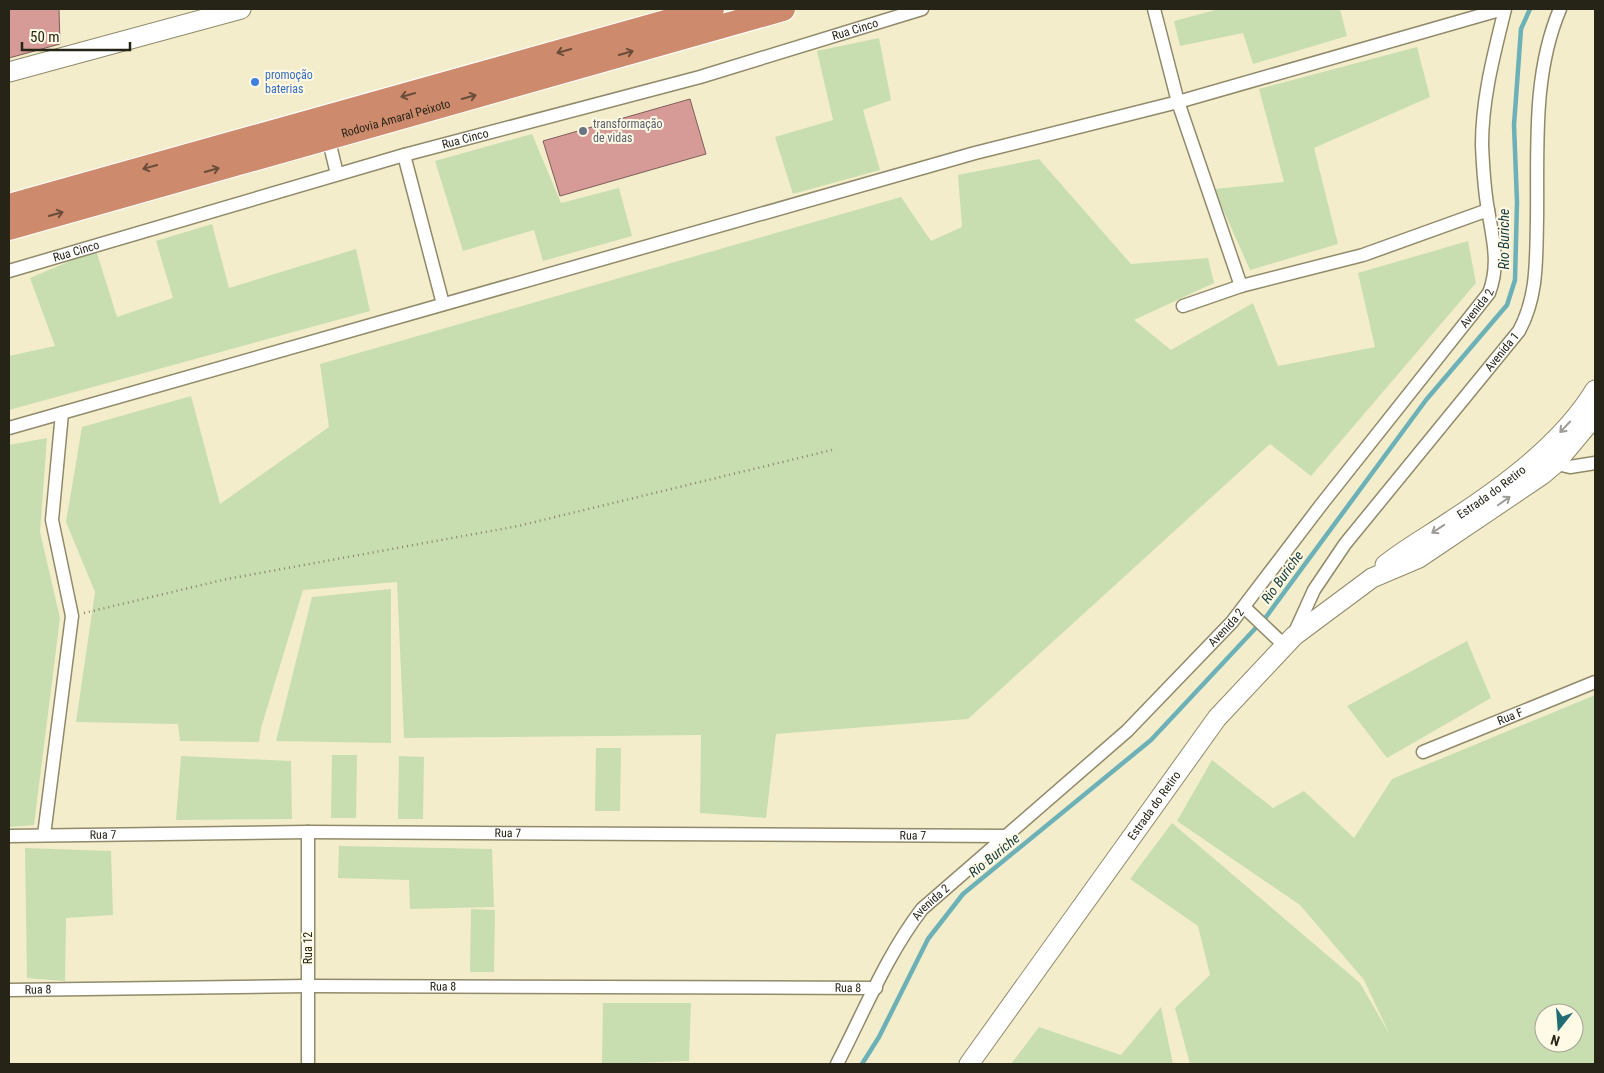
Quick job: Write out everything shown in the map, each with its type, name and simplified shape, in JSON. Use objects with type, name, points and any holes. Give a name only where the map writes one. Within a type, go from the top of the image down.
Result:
[{"type":"highway","name":"Rodovia Amaral Peixoto","points":[[9,206],[712,9]]},
{"type":"highway","name":"Rodovia Amaral Peixoto","points":[[9,228],[783,9]]},
{"type":"street","points":[[9,72],[241,9]]},
{"type":"street","name":"Rua Cinco","points":[[9,271],[404,155],[700,77],[922,9]]},
{"type":"street","points":[[1154,9],[1178,102],[1241,286]]},
{"type":"street","points":[[9,428],[975,153],[1178,102],[1504,9]]},
{"type":"street","name":"Avenida 2","points":[[837,1064],[903,934],[922,909],[1128,731],[1244,607],[1321,505],[1489,293],[1494,280],[1496,263],[1483,178],[1484,107],[1492,60],[1504,9]]},
{"type":"street","name":"Avenida 1","points":[[1289,641],[1314,590],[1345,544],[1519,331],[1529,312],[1535,287],[1536,270],[1539,92],[1544,62],[1560,9]]},
{"type":"street","points":[[328,137],[337,174]]},
{"type":"street","points":[[404,155],[443,304]]},
{"type":"street","points":[[1183,306],[1241,286],[1363,255],[1488,210]]},
{"type":"street","name":"Estrada do Retiro","points":[[969,1064],[1217,718],[1289,641],[1372,578],[1394,557],[1454,519],[1535,459],[1577,414],[1595,390]]},
{"type":"street","points":[[44,835],[72,616],[52,520],[62,413]]},
{"type":"street","name":"Estrada do Retiro","points":[[1372,578],[1419,558],[1555,464],[1595,416]]},
{"type":"street","points":[[1535,459],[1570,467],[1595,463]]},
{"type":"street","points":[[1244,607],[1268,630],[1289,641]]},
{"type":"street","name":"Rua F","points":[[1424,752],[1595,682]]},
{"type":"street","name":"Rua 7","points":[[9,836],[308,832],[1006,836]]},
{"type":"street","name":"Rua 12","points":[[308,832],[308,1064]]},
{"type":"street","name":"Rua 8","points":[[9,990],[308,986],[876,988]]},
{"type":"path","points":[[72,616],[227,579],[518,526],[832,450]]},
{"type":"green space","points":[[1219,9],[1340,9],[1347,36],[1253,64],[1243,33],[1180,46],[1174,21]]},
{"type":"green space","points":[[879,38],[891,100],[863,110],[880,170],[793,194],[775,137],[833,120],[817,51]]},
{"type":"green space","points":[[1417,47],[1430,97],[1314,148],[1338,244],[1250,270],[1214,189],[1284,182],[1259,89]]},
{"type":"green space","points":[[532,134],[561,203],[619,188],[632,236],[543,261],[534,230],[463,251],[435,161]]},
{"type":"green space","points":[[1039,159],[1131,264],[1208,258],[1214,283],[1134,320],[1171,350],[1253,303],[1278,366],[1375,347],[1358,273],[1468,241],[1476,283],[1311,476],[1270,444],[968,719],[776,734],[766,818],[700,813],[701,735],[404,738],[397,582],[303,590],[261,728],[259,742],[180,741],[178,724],[76,722],[95,592],[66,522],[82,427],[191,396],[220,504],[329,427],[320,364],[901,197],[931,241],[962,227],[958,175]]},
{"type":"green space","points":[[212,224],[229,288],[356,249],[370,311],[9,410],[9,356],[55,346],[30,278],[96,250],[117,317],[173,298],[156,241]]},
{"type":"green space","points":[[47,438],[40,532],[60,618],[34,825],[9,827],[9,445]]},
{"type":"green space","points":[[391,589],[391,743],[276,741],[312,597]]},
{"type":"green space","points":[[1467,641],[1491,698],[1387,758],[1347,706]]},
{"type":"green space","points":[[1595,695],[1595,1064],[1190,1064],[1175,1008],[1210,975],[1198,926],[1130,879],[1172,823],[1360,983],[1390,1035],[1364,980],[1300,905],[1177,821],[1212,760],[1273,808],[1304,791],[1354,838],[1392,779]]},
{"type":"green space","points":[[596,748],[621,748],[620,811],[595,811]]},
{"type":"green space","points":[[332,755],[357,755],[356,818],[331,818]]},
{"type":"green space","points":[[181,756],[291,761],[292,819],[176,820]]},
{"type":"green space","points":[[399,756],[424,757],[423,819],[398,819]]},
{"type":"green space","points":[[339,846],[492,849],[494,907],[410,909],[409,880],[338,878]]},
{"type":"green space","points":[[25,848],[111,851],[113,915],[66,918],[65,981],[27,978]]},
{"type":"green space","points":[[471,909],[495,910],[494,972],[470,972]]},
{"type":"green space","points":[[603,1003],[691,1003],[689,1061],[602,1064]]},
{"type":"green space","points":[[1161,1007],[1173,1064],[1011,1064],[1039,1027],[1121,1055]]},
{"type":"building","points":[[9,9],[59,9],[60,44],[9,58]]},
{"type":"building","points":[[690,99],[706,154],[560,196],[543,141]]},
{"type":"waterway","name":"Rio Buriche","points":[[862,1064],[879,1037],[928,939],[963,894],[1151,740],[1266,617],[1426,400],[1507,305],[1515,280],[1517,202],[1514,125],[1521,29],[1530,9]]},
{"type":"place","name":"promoção baterias","points":[[255,82]]},
{"type":"place","name":"transformação de vidas","points":[[583,131]]}]
